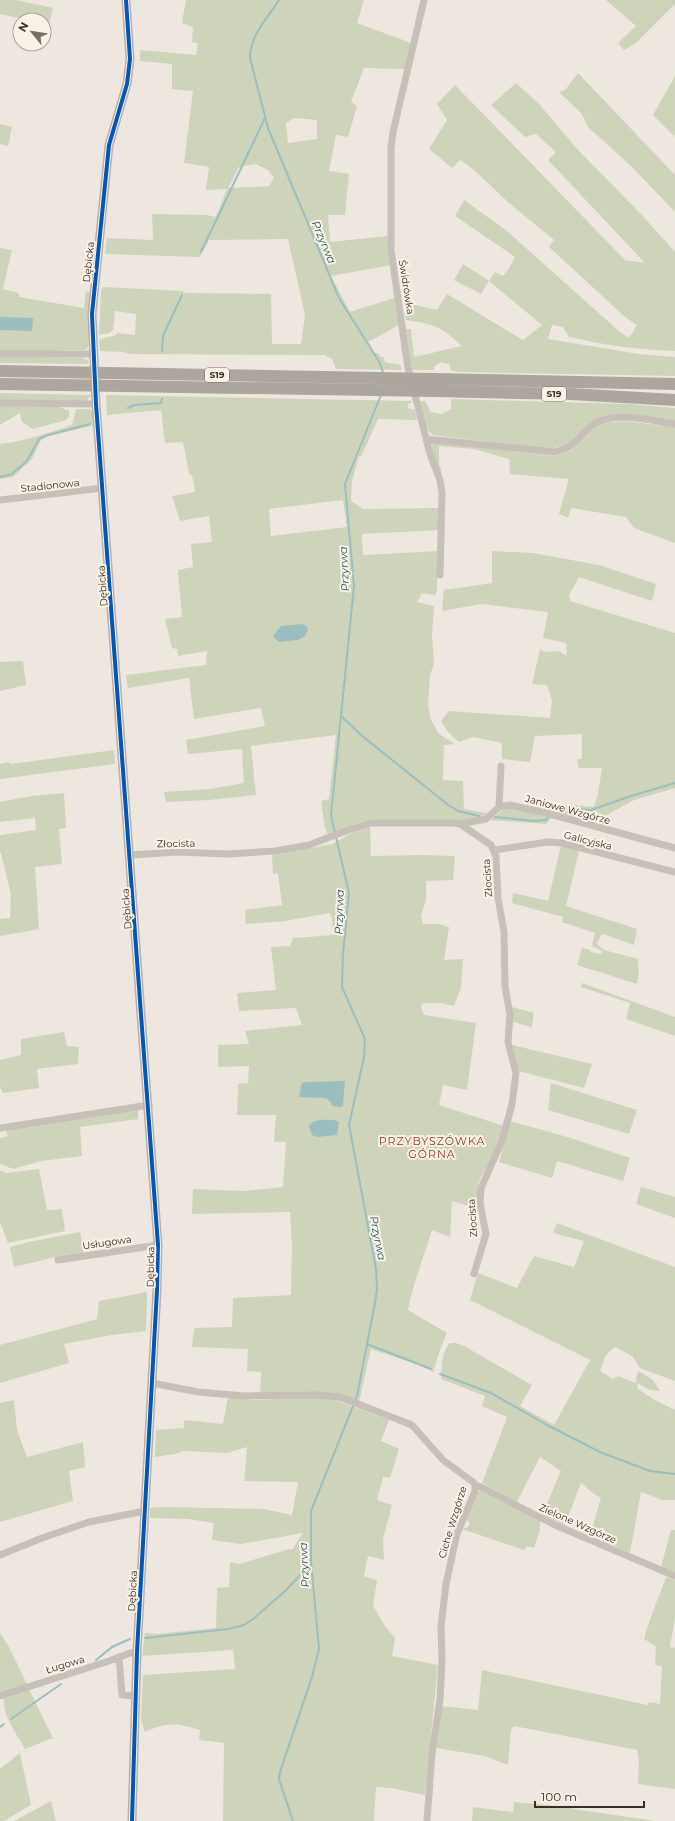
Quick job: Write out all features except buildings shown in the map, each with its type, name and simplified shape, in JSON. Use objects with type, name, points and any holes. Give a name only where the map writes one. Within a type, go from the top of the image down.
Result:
[{"type":"highway","name":"S19","points":[[0,371],[433,385],[675,400]]},
{"type":"highway","name":"S19","points":[[0,384],[675,384]]},
{"type":"street","name":"Dębicka","points":[[126,0],[130,59],[126,84],[109,145],[105,170],[92,314],[96,404],[149,1105],[158,1245],[135,1696],[132,1821]]},
{"type":"street","name":"Świdrówka","points":[[424,0],[393,132],[391,148],[391,250],[408,368],[426,439],[440,480],[442,493],[440,575]]},
{"type":"street","points":[[0,354],[93,354]]},
{"type":"street","points":[[0,403],[96,404]]},
{"type":"street","points":[[426,439],[432,438],[554,452],[571,446],[589,428],[602,420],[626,418],[675,424]]},
{"type":"street","name":"Stadionowa","points":[[0,500],[103,488]]},
{"type":"street","points":[[460,824],[486,819],[499,807],[501,766]]},
{"type":"street","name":"Janiowe Wzgórze","points":[[499,807],[510,805],[546,813],[675,848]]},
{"type":"street","name":"Złocista","points":[[130,855],[178,852],[228,854],[267,852],[309,845],[371,823],[392,822],[417,824],[445,822],[460,824],[485,840],[495,850],[498,898],[504,932],[505,986],[510,1015],[508,1042],[516,1078],[512,1104],[502,1141],[481,1188],[480,1203],[486,1234],[474,1274]]},
{"type":"street","name":"Galicyjska","points":[[495,850],[548,842],[557,843],[675,872]]},
{"type":"street","points":[[0,1128],[149,1105]]},
{"type":"street","name":"Usługowa","points":[[58,1260],[158,1245]]},
{"type":"street","name":"Ciche Wzgórze","points":[[152,1383],[221,1394],[258,1397],[331,1395],[412,1425],[443,1460],[468,1478],[475,1485],[475,1491],[457,1534],[446,1584],[441,1626],[442,1661],[440,1699],[432,1754],[427,1821]]},
{"type":"street","name":"Zielone Wzgórze","points":[[475,1485],[556,1525],[675,1576]]},
{"type":"street","points":[[0,1556],[42,1538],[89,1522],[145,1511]]},
{"type":"street","name":"Ługowa","points":[[0,1696],[137,1652]]},
{"type":"street","points":[[119,1657],[122,1695],[135,1696]]},
{"type":"green space","points":[[0,0],[16,0],[53,8],[52,12],[12,12],[12,17],[0,14]]},
{"type":"green space","points":[[186,0],[364,0],[357,23],[411,43],[405,69],[364,68],[351,102],[357,106],[348,137],[336,135],[329,171],[349,174],[345,215],[328,215],[330,242],[387,236],[391,265],[331,276],[350,312],[397,297],[401,324],[368,342],[374,353],[378,353],[381,357],[384,357],[385,362],[400,365],[402,370],[336,369],[332,359],[324,355],[130,354],[124,352],[100,351],[99,340],[118,333],[135,335],[136,314],[115,311],[113,330],[109,333],[99,335],[101,291],[103,287],[184,291],[183,293],[271,294],[272,344],[301,344],[305,315],[288,239],[209,240],[200,257],[105,254],[107,238],[153,240],[152,214],[207,215],[216,217],[227,189],[206,190],[209,167],[184,163],[193,91],[172,89],[172,64],[140,61],[140,50],[196,55],[198,43],[192,42],[193,27],[182,23]],"holes":[[[294,118],[317,120],[317,139],[288,143],[286,123]],[[255,164],[268,170],[274,178],[269,186],[228,188],[239,167]]]},
{"type":"green space","points":[[606,0],[675,0],[675,4],[636,43],[624,50],[618,43],[636,26]]},
{"type":"green space","points":[[578,73],[675,175],[675,212],[631,166],[588,127],[581,113],[559,92],[565,90]]},
{"type":"green space","points":[[675,76],[675,137],[653,115]]},
{"type":"green space","points":[[516,83],[539,104],[578,150],[639,212],[675,252],[675,351],[609,345],[582,340],[569,337],[563,327],[552,325],[548,339],[639,354],[675,357],[675,376],[459,372],[450,370],[450,365],[441,362],[434,367],[434,370],[411,370],[406,329],[411,329],[414,357],[462,346],[449,334],[437,327],[406,320],[404,302],[437,310],[447,294],[523,340],[542,325],[489,281],[495,272],[503,276],[515,257],[455,216],[464,200],[507,231],[620,332],[629,338],[637,325],[625,317],[549,247],[554,240],[509,203],[474,170],[460,160],[452,168],[429,149],[447,120],[437,104],[455,85],[625,260],[645,263],[548,160],[556,152],[536,134],[525,137],[491,105]]},
{"type":"green space","points":[[0,124],[12,127],[8,146],[0,144]]},
{"type":"green space","points":[[0,248],[12,250],[3,289],[19,293],[19,297],[84,308],[86,291],[89,292],[89,342],[88,347],[85,350],[62,350],[59,352],[0,351]]},
{"type":"green space","points":[[463,264],[489,281],[481,294],[454,280]]},
{"type":"green space","points":[[0,356],[83,358],[89,361],[88,364],[0,363]]},
{"type":"green space","points":[[0,393],[92,395],[86,401],[0,400]]},
{"type":"green space","points":[[106,395],[411,401],[411,403],[408,404],[408,408],[415,410],[417,420],[378,419],[361,457],[359,456],[352,481],[351,501],[363,509],[439,508],[439,530],[362,534],[363,555],[438,551],[437,591],[435,595],[422,593],[417,602],[434,606],[432,635],[434,664],[430,675],[428,705],[431,720],[439,734],[455,744],[444,745],[443,780],[463,781],[464,809],[487,813],[479,819],[460,821],[369,820],[355,824],[329,836],[325,828],[321,801],[329,799],[336,735],[251,746],[256,795],[209,800],[166,802],[164,792],[210,789],[244,783],[242,749],[188,754],[186,740],[265,726],[261,708],[194,719],[189,678],[128,688],[126,675],[206,665],[207,651],[178,656],[177,649],[172,648],[165,619],[182,617],[178,570],[193,567],[191,544],[212,542],[209,516],[180,521],[172,496],[195,492],[192,475],[189,474],[183,442],[165,443],[161,410],[107,415]],"holes":[[[343,500],[347,527],[271,536],[269,509]]]},
{"type":"green space","points":[[451,399],[629,404],[675,408],[675,421],[607,415],[591,422],[570,443],[546,449],[432,435],[424,425],[419,401],[425,401],[431,412],[442,414],[451,409]]},
{"type":"green space","points":[[0,406],[60,407],[69,411],[69,416],[66,420],[33,429],[22,422],[20,413],[0,425]]},
{"type":"green space","points":[[76,409],[90,409],[93,413],[94,428],[91,426],[42,438],[32,459],[13,477],[0,479],[0,444],[27,439],[72,425]]},
{"type":"green space","points":[[625,421],[675,427],[675,543],[634,528],[626,517],[571,508],[568,518],[559,514],[569,479],[510,474],[509,459],[474,449],[439,446],[439,463],[442,474],[439,473],[432,454],[433,443],[438,442],[554,456],[571,450],[598,425],[609,422]]},
{"type":"green space","points":[[492,551],[533,553],[599,565],[656,584],[652,601],[579,577],[569,595],[570,601],[675,633],[675,788],[634,800],[598,820],[590,822],[548,811],[551,808],[562,805],[594,807],[602,768],[578,768],[577,759],[582,759],[582,734],[535,736],[530,762],[502,759],[502,743],[473,737],[459,742],[448,732],[441,721],[449,711],[550,718],[552,700],[547,685],[532,684],[540,649],[545,652],[558,651],[567,656],[566,643],[543,638],[548,612],[482,604],[442,611],[444,590],[492,583]]},
{"type":"green space","points":[[23,661],[26,685],[0,691],[0,662]]},
{"type":"green space","points":[[114,750],[115,764],[0,779],[0,764],[8,762],[11,764]]},
{"type":"green space","points":[[64,793],[66,828],[59,829],[62,864],[35,867],[39,929],[0,936],[0,919],[10,918],[11,895],[0,853],[0,835],[36,830],[35,818],[0,822],[0,802],[32,796]]},
{"type":"green space","points":[[505,808],[517,808],[552,817],[546,824],[490,820]]},
{"type":"green space","points":[[370,826],[371,856],[455,856],[453,880],[426,881],[426,900],[421,916],[423,924],[438,924],[449,927],[444,960],[463,959],[461,987],[454,1006],[441,1003],[423,1003],[421,1007],[424,1015],[476,1023],[467,1090],[443,1085],[439,1105],[504,1126],[494,1153],[478,1183],[478,1209],[452,1201],[450,1237],[432,1230],[413,1290],[408,1310],[447,1333],[433,1372],[422,1366],[371,1349],[359,1402],[342,1395],[260,1394],[261,1372],[247,1371],[248,1349],[192,1347],[194,1328],[232,1327],[233,1298],[291,1295],[292,1245],[290,1212],[192,1214],[193,1189],[244,1191],[283,1187],[286,1142],[274,1142],[276,1115],[237,1115],[238,1084],[248,1083],[249,1066],[218,1067],[218,1045],[249,1044],[245,1031],[302,1025],[296,1008],[239,1011],[237,993],[276,990],[271,947],[290,946],[293,938],[333,935],[330,913],[285,921],[246,924],[245,910],[282,905],[278,873],[273,874],[272,855],[332,844],[359,829]]},
{"type":"green space","points":[[561,845],[579,851],[566,906],[637,929],[634,945],[603,934],[601,935],[597,944],[604,950],[638,959],[639,971],[637,984],[577,965],[582,948],[601,954],[602,951],[592,946],[595,933],[562,922],[563,917],[512,903],[513,893],[548,901]]},
{"type":"green space","points":[[582,983],[675,1017],[675,1036],[626,1019],[630,1003],[581,987]]},
{"type":"green space","points":[[512,1007],[534,1013],[532,1027],[513,1022]]},
{"type":"green space","points":[[64,1032],[67,1046],[79,1047],[78,1064],[37,1069],[39,1088],[3,1093],[0,1087],[0,1060],[21,1055],[21,1039]]},
{"type":"green space","points":[[512,1045],[592,1064],[584,1088],[519,1071]]},
{"type":"green space","points":[[551,1083],[637,1110],[629,1134],[548,1110]]},
{"type":"green space","points":[[138,1109],[138,1119],[80,1127],[82,1156],[41,1161],[13,1169],[0,1164],[0,1138],[8,1136],[6,1131],[8,1128]]},
{"type":"green space","points":[[510,1121],[571,1138],[630,1158],[623,1181],[557,1161],[552,1178],[499,1162]]},
{"type":"green space","points":[[39,1169],[47,1210],[62,1209],[65,1231],[8,1243],[0,1222],[0,1170],[6,1173]]},
{"type":"green space","points":[[641,1187],[675,1197],[675,1218],[636,1204]]},
{"type":"green space","points":[[557,1223],[675,1267],[675,1381],[640,1368],[632,1356],[615,1347],[606,1355],[600,1371],[613,1379],[618,1376],[636,1383],[636,1377],[639,1371],[653,1380],[660,1391],[650,1390],[637,1383],[638,1389],[653,1399],[675,1410],[675,1500],[662,1500],[641,1492],[630,1553],[590,1535],[601,1498],[581,1483],[565,1525],[542,1515],[561,1471],[540,1457],[517,1502],[482,1483],[507,1417],[482,1406],[485,1396],[441,1379],[442,1360],[447,1347],[450,1343],[456,1343],[464,1346],[532,1385],[520,1406],[554,1425],[590,1360],[470,1300],[478,1273],[517,1288],[534,1256],[574,1267],[584,1241],[553,1233]]},
{"type":"green space","points":[[80,1232],[84,1253],[55,1257],[14,1267],[10,1247]]},
{"type":"green space","points":[[147,1292],[146,1331],[112,1335],[64,1344],[69,1363],[0,1383],[0,1345],[97,1319],[99,1301]]},
{"type":"green space","points":[[228,1397],[252,1400],[318,1397],[334,1399],[389,1420],[381,1441],[399,1449],[390,1478],[383,1477],[377,1500],[392,1505],[383,1539],[384,1560],[368,1556],[364,1576],[377,1580],[373,1606],[385,1626],[395,1638],[392,1656],[438,1665],[425,1795],[391,1788],[376,1787],[374,1821],[223,1821],[224,1743],[199,1740],[200,1730],[178,1725],[160,1726],[145,1732],[141,1720],[143,1675],[235,1669],[233,1650],[142,1656],[145,1633],[157,1634],[216,1628],[217,1588],[229,1587],[230,1562],[239,1564],[289,1549],[292,1550],[303,1533],[241,1544],[212,1540],[214,1523],[188,1519],[150,1518],[150,1508],[161,1507],[264,1509],[292,1515],[298,1482],[244,1481],[247,1447],[227,1453],[184,1451],[155,1457],[156,1430],[184,1428],[184,1420],[223,1424]]},
{"type":"green space","points":[[14,1400],[17,1430],[27,1457],[83,1442],[85,1467],[69,1471],[73,1501],[0,1522],[0,1403]]},
{"type":"green space","points":[[482,1490],[540,1521],[540,1530],[534,1548],[527,1546],[524,1550],[462,1529],[468,1527],[470,1523],[466,1519],[478,1492]]},
{"type":"green space","points":[[671,1530],[675,1530],[675,1573],[661,1567]]},
{"type":"green space","points":[[666,1577],[675,1580],[675,1618],[670,1647],[675,1648],[675,1789],[638,1784],[639,1760],[637,1750],[514,1726],[511,1730],[508,1765],[485,1756],[436,1748],[442,1706],[478,1710],[482,1670],[648,1705],[649,1702],[660,1704],[662,1666],[655,1665],[656,1646],[644,1639]]},
{"type":"green space","points":[[0,1633],[8,1645],[27,1684],[0,1694]]},
{"type":"green space","points":[[29,1689],[53,1738],[25,1749],[14,1731],[5,1711],[4,1698]]},
{"type":"green space","points":[[20,1753],[31,1805],[4,1821],[0,1821],[0,1769]]},
{"type":"green space","points":[[51,1801],[56,1821],[14,1821]]},
{"type":"green space","points":[[514,1802],[567,1807],[656,1821],[472,1821],[473,1807],[513,1812]]},
{"type":"water","points":[[0,317],[33,318],[32,331],[0,330]]},
{"type":"water","points":[[303,624],[307,626],[308,629],[305,636],[298,640],[279,642],[273,636],[281,626]]},
{"type":"water","points":[[345,1081],[343,1105],[341,1107],[333,1106],[328,1099],[324,1098],[299,1097],[301,1085],[304,1082]]},
{"type":"water","points":[[320,1120],[335,1120],[339,1122],[337,1135],[317,1137],[312,1135],[309,1126],[311,1123]]},
{"type":"waterway","name":"Przyrwa","points":[[279,0],[256,35],[250,58],[268,128],[339,298],[380,363],[383,373]]},
{"type":"waterway","points":[[201,252],[265,118]]},
{"type":"waterway","points":[[162,351],[163,336],[182,295]]},
{"type":"waterway","name":"Przyrwa","points":[[335,833],[331,815],[354,586],[345,484],[381,395]]},
{"type":"waterway","points":[[128,408],[134,405],[161,403],[162,399]]},
{"type":"waterway","points":[[0,477],[12,474],[27,461],[39,439],[48,435],[90,424]]},
{"type":"waterway","points":[[342,717],[361,735],[447,804],[458,811],[479,816]]},
{"type":"waterway","points":[[551,811],[556,808],[591,810],[675,783]]},
{"type":"waterway","points":[[495,817],[534,821],[546,820],[548,816]]},
{"type":"waterway","name":"Przyrwa","points":[[293,1821],[279,1779],[280,1772],[312,1677],[319,1649],[311,1561],[311,1511],[357,1396],[377,1289],[376,1269],[349,1125],[364,1057],[365,1039],[342,987],[343,954],[349,893],[336,837]]},
{"type":"waterway","points":[[367,1344],[431,1369]]},
{"type":"waterway","points":[[440,1374],[491,1393],[547,1425],[600,1452],[650,1471],[675,1474]]},
{"type":"waterway","points":[[145,1638],[228,1629],[244,1625],[252,1620],[284,1592],[311,1562]]},
{"type":"waterway","points":[[96,1660],[112,1647],[130,1639]]},
{"type":"waterway","points":[[11,1719],[61,1684]]},
{"type":"waterway","points":[[0,1727],[4,1724]]},
{"type":"cycle path","points":[[126,0],[130,59],[127,84],[109,145],[92,314],[96,404],[158,1245],[157,1290],[137,1652],[132,1821]]},
{"type":"district","name":"PRZYBYSZÓWKA GÓRNA","points":[[432,1147]]}]
